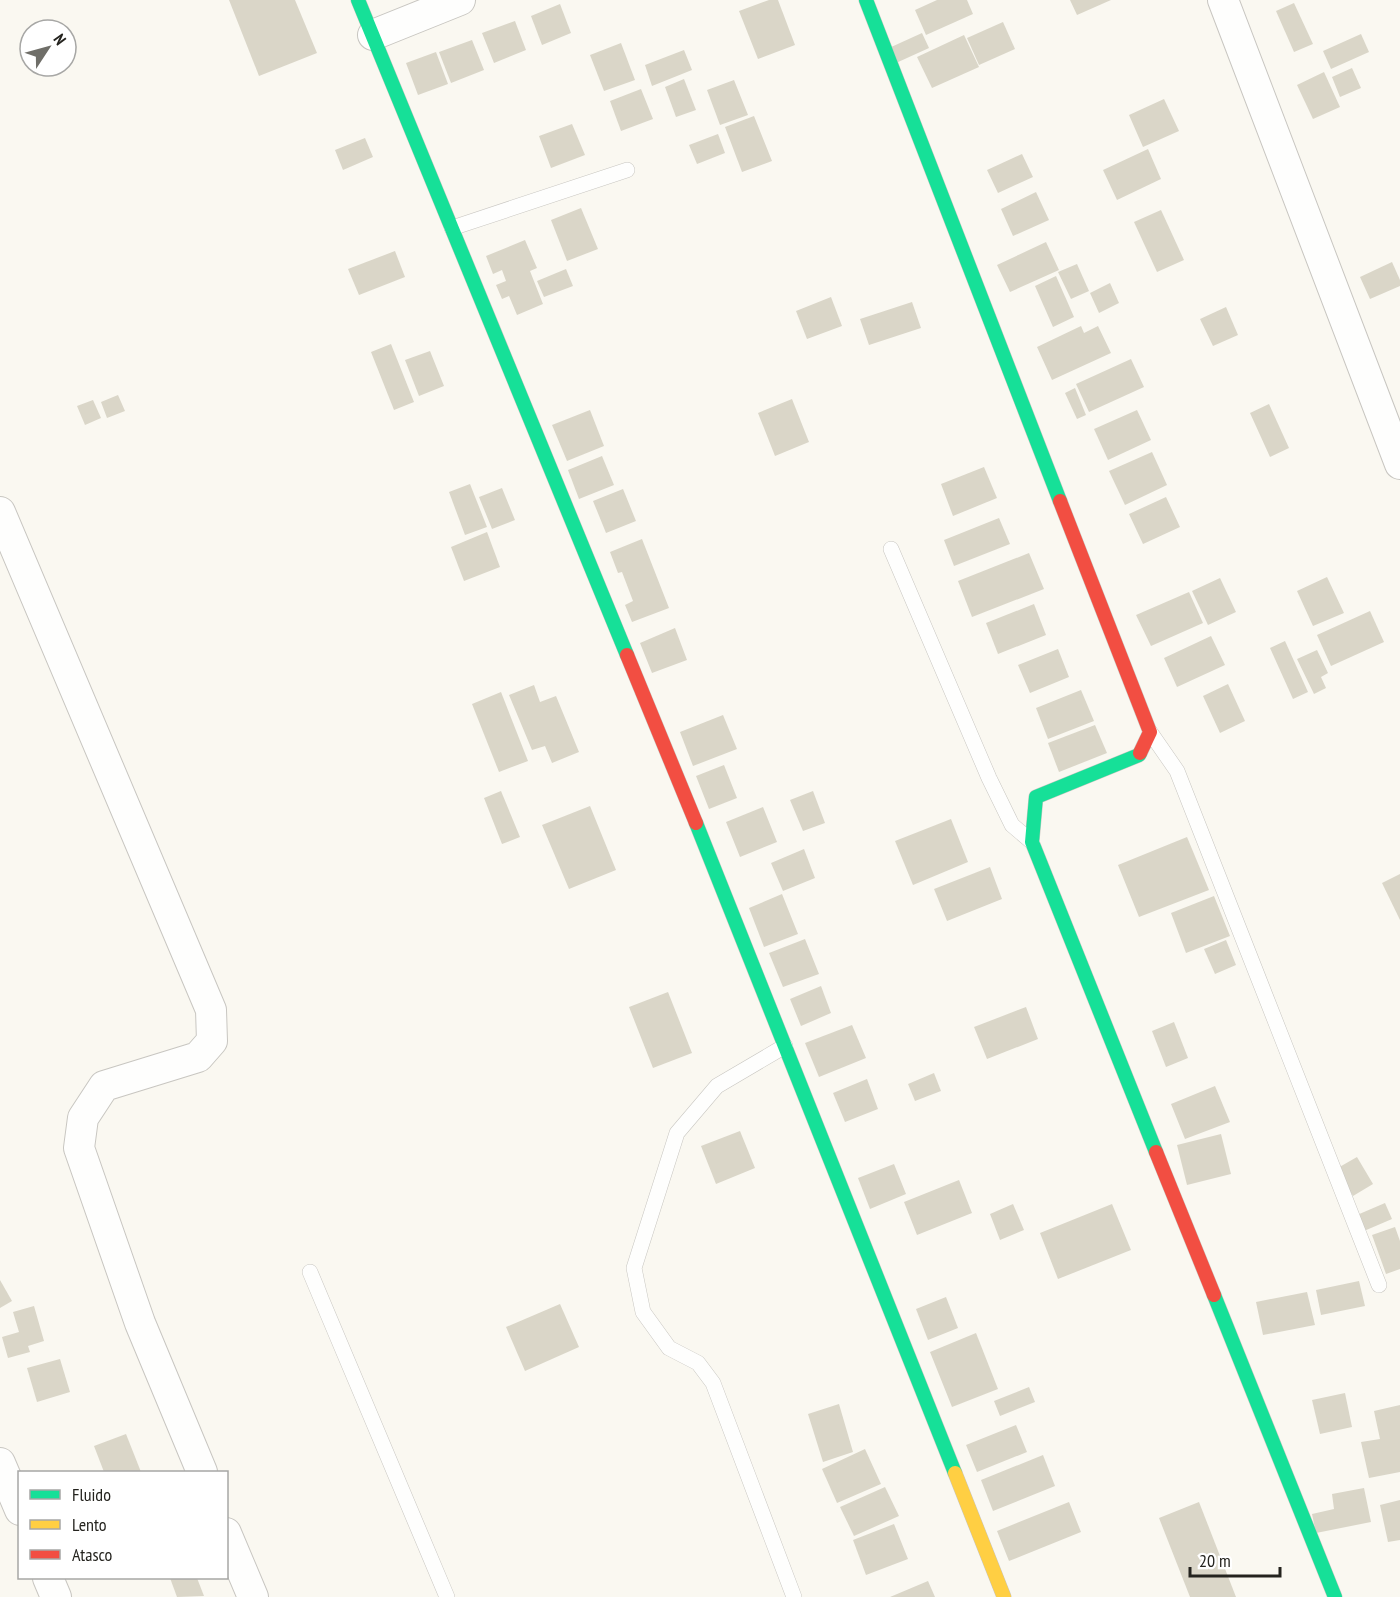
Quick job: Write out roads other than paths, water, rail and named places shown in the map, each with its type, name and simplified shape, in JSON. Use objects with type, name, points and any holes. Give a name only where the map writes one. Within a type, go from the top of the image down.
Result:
[{"type":"street","points":[[358,0],[785,1046],[1004,1597]]},
{"type":"street","points":[[373,35],[460,0]]},
{"type":"street","points":[[866,0],[1150,732],[1139,755],[1036,797],[1032,842],[1335,1597]]},
{"type":"street","points":[[1223,0],[1400,464]]},
{"type":"street","points":[[0,512],[211,1010],[212,1041],[198,1057],[104,1086],[83,1118],[80,1148],[140,1323],[201,1471]]},
{"type":"street","points":[[0,1463],[18,1505]]},
{"type":"street","points":[[228,1538],[253,1597]]},
{"type":"street","points":[[48,1579],[56,1597]]},
{"type":"lane","points":[[452,228],[627,170]]},
{"type":"lane","points":[[891,549],[1007,816],[1012,825],[1032,842]]},
{"type":"lane","points":[[1150,732],[1177,771],[1379,1285]]},
{"type":"lane","points":[[785,1046],[717,1086],[678,1133],[634,1268],[643,1312],[669,1348],[698,1363],[713,1383],[794,1597]]},
{"type":"lane","points":[[310,1272],[447,1597]]}]
